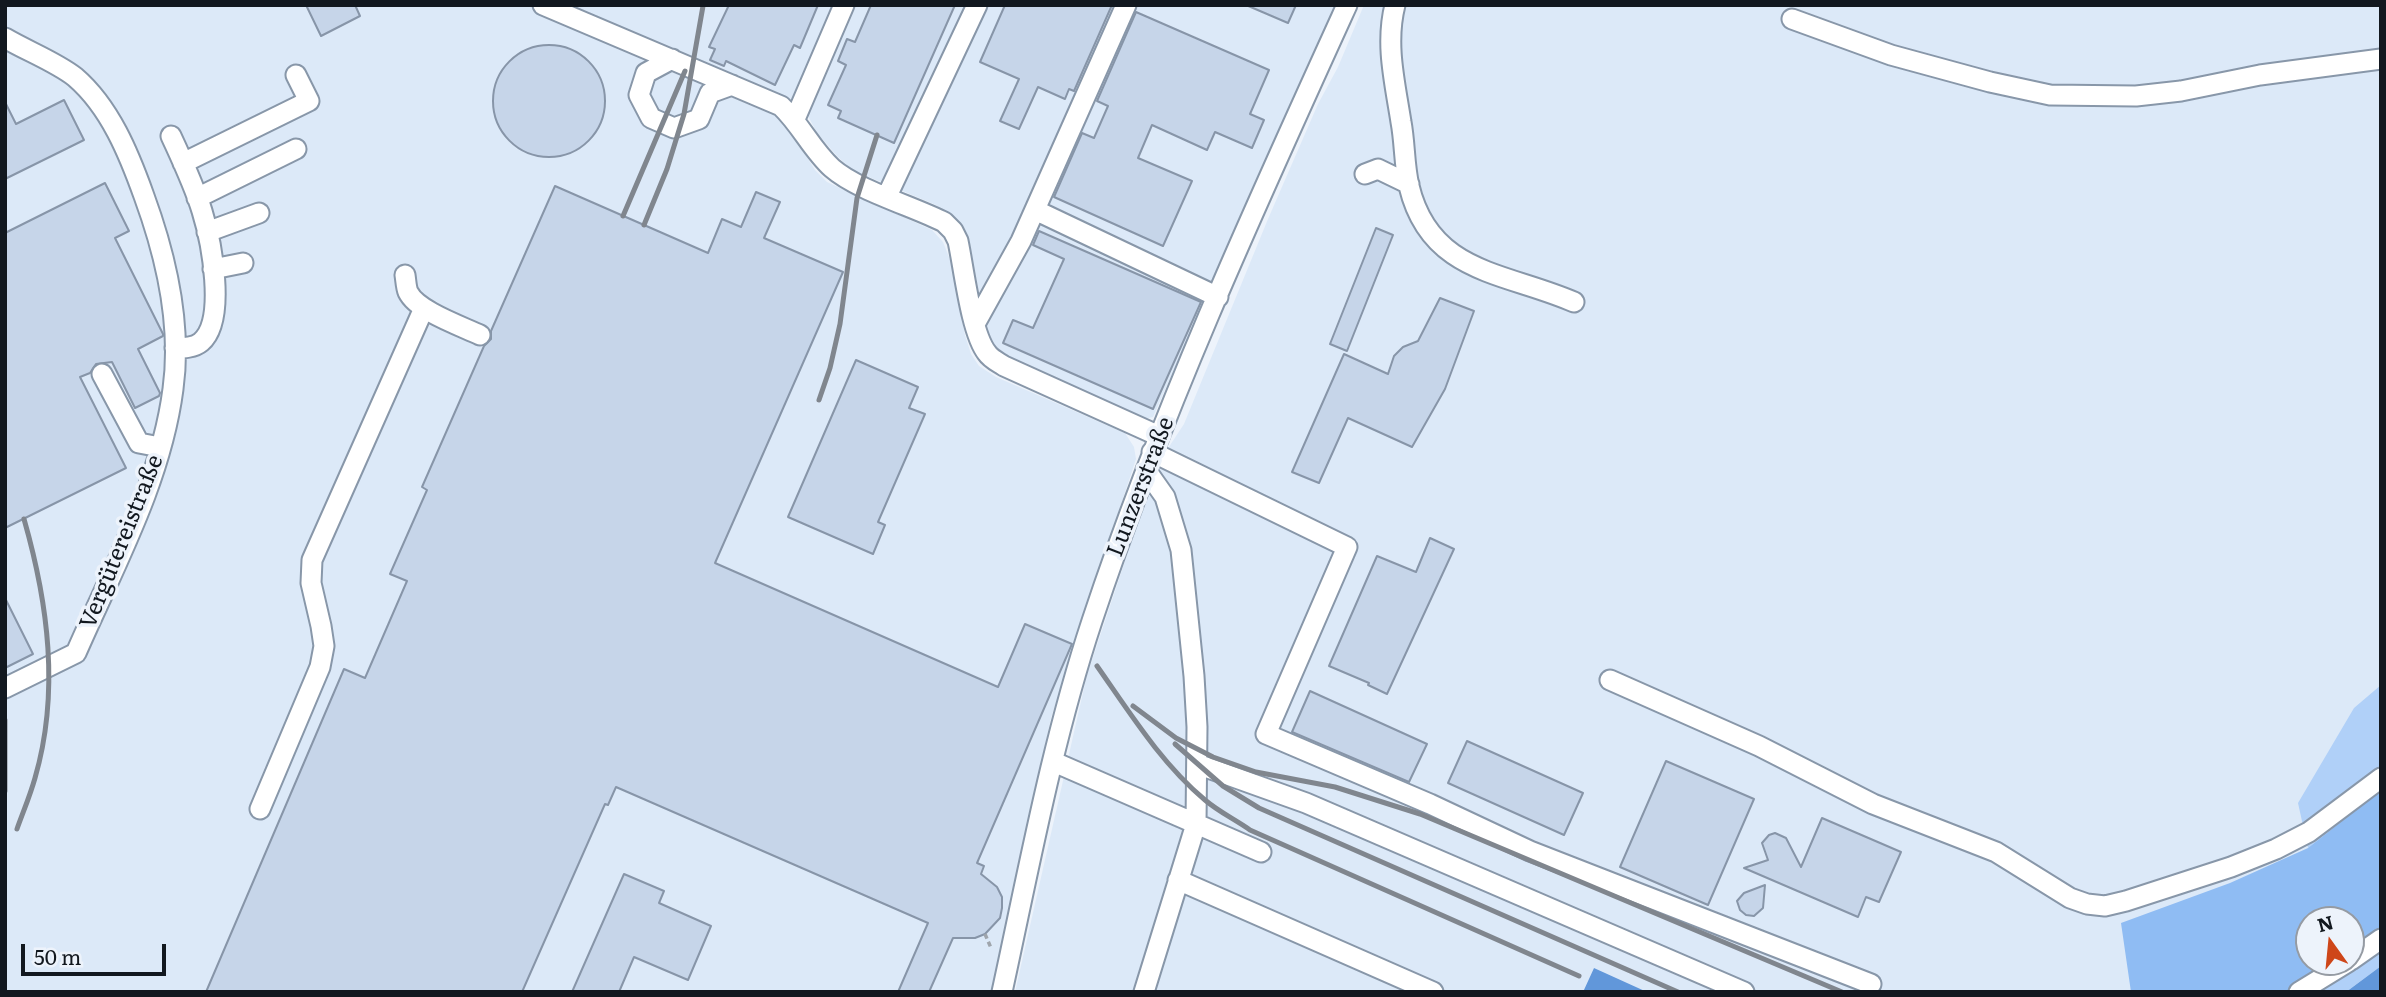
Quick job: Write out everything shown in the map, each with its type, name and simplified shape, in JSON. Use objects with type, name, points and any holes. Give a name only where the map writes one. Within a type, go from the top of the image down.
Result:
[{"type":"street","points":[[543,5],[732,85],[788,112],[821,158],[834,170],[849,180],[944,222],[953,231],[958,242],[975,324],[982,346],[989,356],[1152,453],[1347,547],[1266,734],[1430,804],[1530,851],[1871,984]]},
{"type":"street","points":[[788,112],[844,5]]},
{"type":"street","points":[[887,196],[976,5]]},
{"type":"street","points":[[975,324],[1021,241],[1126,5]]},
{"type":"street","name":"Lunzerstraße","points":[[1002,992],[1054,762],[1091,622],[1152,453],[1347,5]]},
{"type":"street","points":[[1395,5],[1391,22],[1391,56],[1409,184],[1424,225],[1454,256],[1479,269],[1574,302]]},
{"type":"street","points":[[1792,19],[1891,55],[2050,95],[2136,96],[2260,75],[2381,59]]},
{"type":"street","name":"Vergütereistraße","points":[[5,38],[73,76],[89,92],[123,144],[158,240],[167,276],[175,348],[173,388],[150,484],[76,653],[5,688]]},
{"type":"street","points":[[672,59],[646,73],[639,95],[651,118],[674,128],[699,119],[710,93],[732,85]]},
{"type":"street","points":[[183,163],[309,101],[296,75]]},
{"type":"street","points":[[171,136],[197,198],[206,232],[216,298],[212,322],[200,344],[175,348]]},
{"type":"street","points":[[197,198],[296,149]]},
{"type":"street","points":[[1365,174],[1378,169],[1409,184]]},
{"type":"street","points":[[1035,210],[1218,297]]},
{"type":"street","points":[[206,232],[259,213]]},
{"type":"street","points":[[213,270],[243,263]]},
{"type":"street","points":[[405,275],[407,290],[413,300],[480,335]]},
{"type":"street","points":[[260,809],[320,667],[324,646],[311,583],[312,560],[424,308]]},
{"type":"street","points":[[102,374],[139,443],[160,447]]},
{"type":"street","points":[[1144,992],[1196,824],[1197,764],[1194,676],[1181,550],[1152,453]]},
{"type":"street","points":[[1610,680],[1759,746],[1873,804],[1989,848],[2070,898],[2096,905],[2105,906],[2126,901],[2231,867],[2276,849],[2309,832],[2381,778]]},
{"type":"street","points":[[1054,762],[1261,852]]},
{"type":"street","points":[[1197,764],[1306,803],[1744,992]]},
{"type":"street","points":[[1178,880],[1433,992]]},
{"type":"street","points":[[2365,950],[2381,939]]},
{"type":"street","points":[[2299,992],[2325,976]]},
{"type":"shaded area","points":[[5,5],[546,5],[542,16],[776,116],[789,128],[815,170],[827,182],[932,230],[943,242],[951,262],[965,335],[971,354],[979,366],[996,377],[1125,433],[1134,447],[1136,459],[1051,718],[992,992],[5,992]]},
{"type":"shaded area","points":[[571,5],[1335,5],[1153,417],[1144,419],[1009,361],[996,352],[989,339],[970,250],[962,228],[936,205],[852,170],[817,133],[808,116],[792,100]]},
{"type":"shaded area","points":[[1364,5],[2381,5],[2381,944],[2365,954],[2365,906],[2295,906],[2295,976],[2332,976],[2307,992],[1647,992],[1594,968],[1583,992],[1015,992],[1087,675],[1157,465],[1184,424],[1318,104],[1338,67]]},
{"type":"shaded area","points":[[2381,685],[2381,790],[2308,848],[2298,803],[2354,708]]},
{"type":"shaded area","points":[[2381,790],[2381,932],[2365,944],[2365,906],[2295,906],[2295,976],[2315,976],[2287,992],[2131,992],[2121,923],[2230,883],[2308,848]]},
{"type":"shaded area","points":[[2381,944],[2381,966],[2346,992],[2307,992],[2332,976],[2365,976],[2365,954]]},
{"type":"shaded area","points":[[2381,966],[2381,992],[2346,992]]},
{"type":"shaded area","points":[[1594,968],[1647,992],[1583,992]]},
{"type":"building","points":[[306,5],[355,5],[360,16],[321,36]]},
{"type":"building","points":[[729,5],[818,5],[800,48],[794,45],[775,85],[726,61],[724,66],[710,60],[715,49],[709,47]]},
{"type":"building","points":[[871,5],[955,5],[894,143],[838,118],[841,111],[828,105],[846,65],[838,61],[847,39],[855,42]]},
{"type":"building","points":[[1005,5],[1112,5],[1074,91],[1069,89],[1065,99],[1038,87],[1019,129],[1000,121],[1019,79],[980,62]]},
{"type":"building","points":[[1246,5],[1296,5],[1288,23]]},
{"type":"building","points":[[1136,12],[1269,70],[1250,114],[1264,120],[1252,148],[1215,132],[1207,150],[1152,125],[1138,158],[1192,181],[1163,246],[1054,197],[1082,133],[1094,138],[1108,106],[1097,101]]},
{"type":"building","points":[[549,45],[570,50],[588,62],[600,80],[605,101],[600,122],[588,140],[570,152],[549,157],[528,152],[510,140],[498,122],[493,101],[498,80],[510,62],[528,50]]},
{"type":"building","points":[[64,100],[84,140],[5,179],[5,102],[16,124]]},
{"type":"building","points":[[105,183],[129,231],[115,238],[163,334],[138,349],[160,393],[135,408],[112,362],[96,364],[90,373],[80,377],[126,468],[5,528],[5,233]]},
{"type":"building","points":[[555,186],[708,253],[722,219],[741,227],[756,192],[780,202],[764,238],[843,272],[715,563],[998,687],[1025,624],[1072,644],[977,863],[984,866],[981,874],[997,887],[1002,897],[1000,918],[985,934],[975,938],[953,938],[929,992],[898,992],[928,923],[616,787],[608,805],[605,804],[522,992],[206,992],[344,669],[365,678],[407,581],[390,574],[427,490],[422,487],[484,346],[491,339],[491,331]]},
{"type":"building","points":[[1376,228],[1393,235],[1347,351],[1330,344]]},
{"type":"building","points":[[1039,231],[1201,302],[1153,409],[1003,343],[1013,320],[1033,328],[1064,259],[1033,245]]},
{"type":"building","points":[[1440,298],[1474,311],[1445,389],[1412,447],[1348,418],[1319,483],[1292,472],[1344,354],[1388,374],[1394,356],[1403,347],[1418,341]]},
{"type":"building","points":[[856,360],[918,387],[909,408],[925,414],[878,522],[885,525],[873,554],[788,517]]},
{"type":"building","points":[[1430,538],[1454,549],[1387,694],[1329,666],[1377,556],[1416,572]]},
{"type":"building","points":[[5,598],[33,654],[5,668]]},
{"type":"building","points":[[1310,691],[1427,744],[1409,782],[1292,732]]},
{"type":"building","points":[[1467,741],[1583,793],[1564,835],[1448,783]]},
{"type":"building","points":[[1666,761],[1754,799],[1708,905],[1620,867]]},
{"type":"building","points":[[1822,818],[1901,852],[1879,902],[1866,897],[1858,917],[1744,868],[1768,860],[1762,843],[1775,833],[1786,838],[1801,867]]},
{"type":"building","points":[[624,874],[664,891],[659,903],[711,926],[688,980],[634,957],[619,992],[572,992]]},
{"type":"building","points":[[1765,885],[1763,908],[1754,916],[1746,915],[1740,910],[1737,901],[1744,893]]},
{"type":"railway","points":[[644,225],[667,169],[684,114],[703,6]]},
{"type":"railway","points":[[623,216],[685,71]]},
{"type":"railway","points":[[819,400],[840,324],[857,198],[877,135]]},
{"type":"railway","points":[[17,829],[33,785],[43,746],[49,680],[45,615],[24,519]]},
{"type":"railway","points":[[1097,666],[1160,754],[1189,786],[1222,812],[1250,830],[1579,976]]},
{"type":"railway","points":[[1133,706],[1176,738],[1213,757],[1256,772],[1335,787],[1420,814],[1842,992]]},
{"type":"railway","points":[[5,720],[5,791]]},
{"type":"railway","points":[[1175,744],[1223,786],[1259,808],[1678,992]]}]
